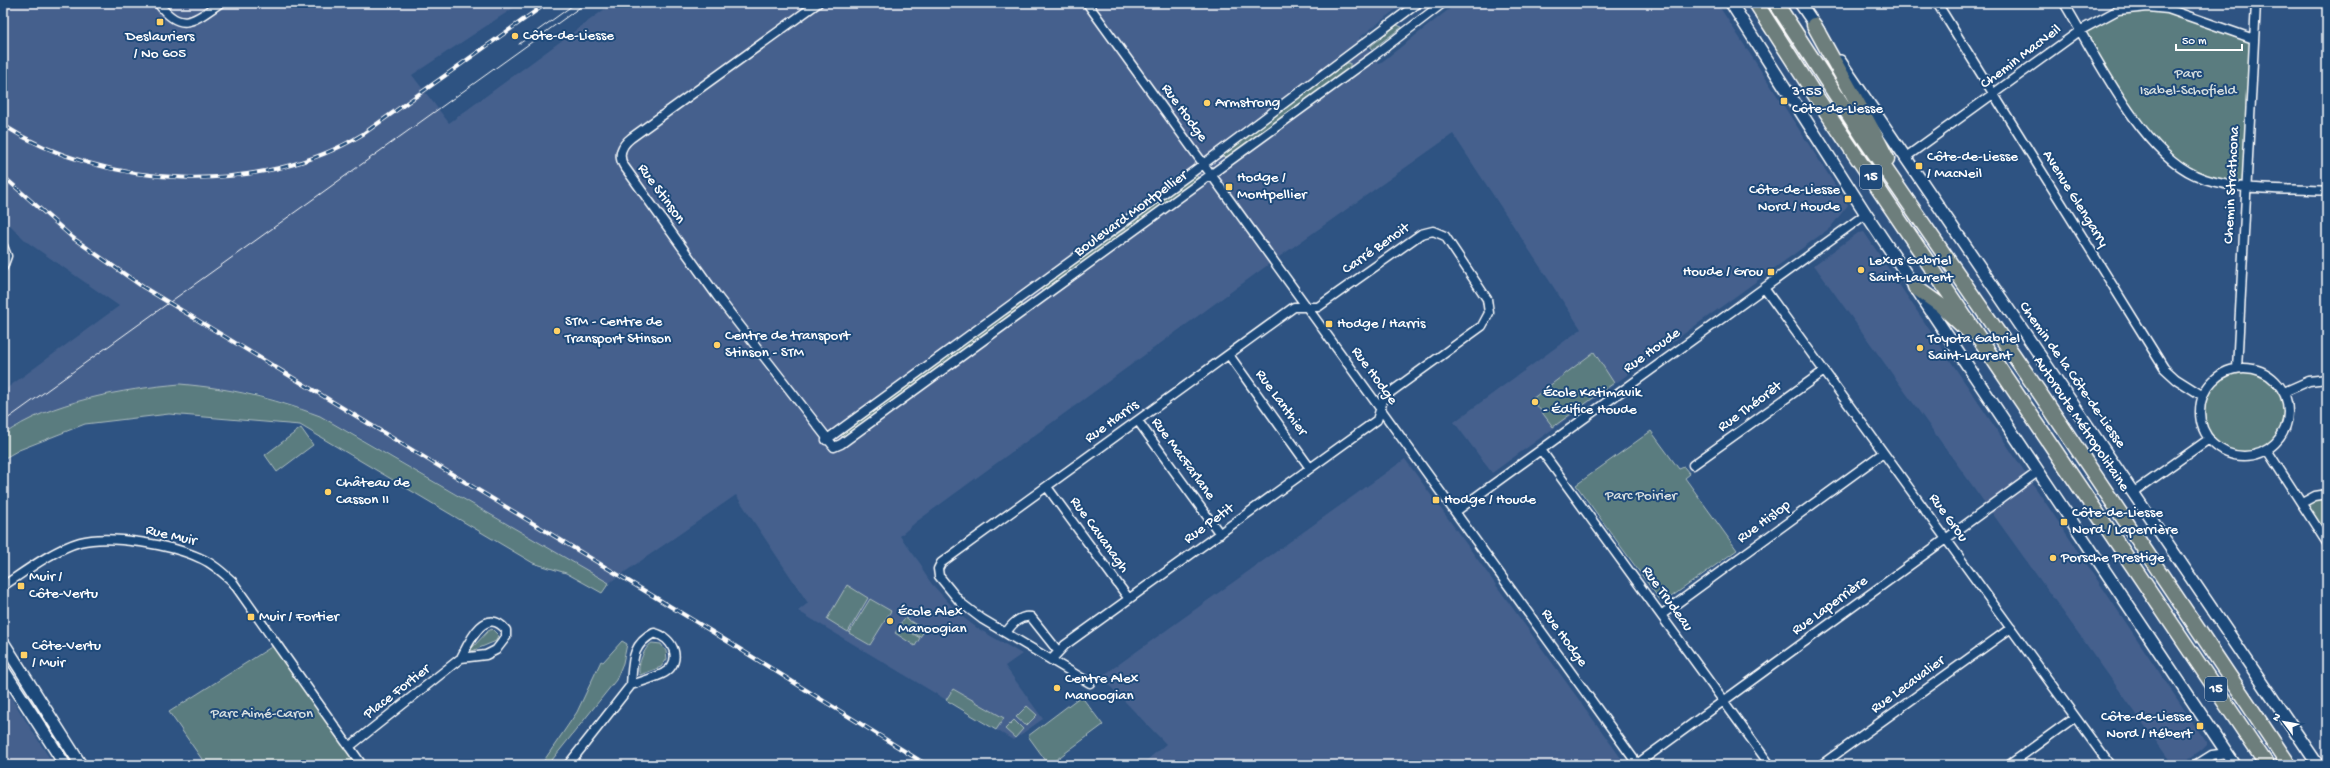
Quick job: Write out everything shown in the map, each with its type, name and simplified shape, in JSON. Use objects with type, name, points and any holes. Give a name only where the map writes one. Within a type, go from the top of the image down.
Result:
[{"type":"highway","name":"15","points":[[1756,3],[1820,101],[2266,765]]},
{"type":"highway","name":"Autoroute Métropolitaine","points":[[1776,3],[1862,135],[1901,190],[2289,765]]},
{"type":"highway","points":[[1814,25],[1848,88],[1872,128],[1901,190]]},
{"type":"highway","points":[[1915,287],[1940,305],[1988,350]]},
{"type":"main road","points":[[1730,3],[1866,214],[2235,765]]},
{"type":"main road","name":"Chemin de la Côte-de-Liesse","points":[[1800,3],[2134,492],[2318,765]]},
{"type":"main road","points":[[3,642],[81,765]]},
{"type":"main road","points":[[3,669],[65,765]]},
{"type":"street","points":[[158,3],[174,19],[187,23],[199,18],[220,3]]},
{"type":"street","name":"Rue Stinson","points":[[818,3],[631,138],[624,144],[620,156],[624,166],[716,296],[826,440],[831,446],[835,447]]},
{"type":"street","name":"Rue Hodge","points":[[1087,3],[1638,764]]},
{"type":"street","name":"Boulevard Montpellier","points":[[826,440],[1418,3]]},
{"type":"street","name":"Boulevard Montpellier","points":[[835,447],[1210,173],[1380,51],[1443,3]]},
{"type":"street","name":"Avenue Glengarry","points":[[1937,3],[2164,368],[2176,379],[2203,396]]},
{"type":"street","points":[[2064,3],[2128,109],[2163,155],[2195,176],[2214,181],[2247,186],[2327,191]]},
{"type":"street","name":"Chemin Strathcona","points":[[2236,369],[2256,3]]},
{"type":"street","name":"Chemin MacNeil","points":[[1906,158],[2081,30],[2118,10],[2148,7],[2168,9],[2254,39]]},
{"type":"street","name":"Rue Houde","points":[[1455,512],[1866,214]]},
{"type":"street","name":"Carré Benoit","points":[[1307,307],[1318,307],[1421,234],[1436,232],[1449,241],[1487,299],[1489,311],[1487,320],[1478,330],[1384,397],[1380,409]]},
{"type":"street","points":[[3,246],[6,256],[3,267]]},
{"type":"street","name":"Rue Grou","points":[[1764,288],[2110,765]]},
{"type":"street","name":"Rue Harris","points":[[1006,633],[976,615],[962,603],[940,578],[938,569],[944,560],[1294,307],[1307,307]]},
{"type":"street","name":"Rue Lanthier","points":[[1229,355],[1310,468]]},
{"type":"street","points":[[2248,368],[2260,371],[2272,378],[2284,392],[2288,404],[2288,417],[2285,430],[2278,441],[2267,450],[2258,454],[2240,456],[2218,448],[2209,439],[2200,417],[2203,396],[2208,386],[2218,376],[2236,369],[2248,368]]},
{"type":"street","name":"Rue Théorêt","points":[[1693,465],[1824,371]]},
{"type":"street","points":[[2284,392],[2309,381],[2327,379]]},
{"type":"street","name":"Rue Petit","points":[[1051,660],[1058,652],[1129,599],[1377,420],[1380,409]]},
{"type":"street","name":"Rue MacFarlane","points":[[1138,421],[1220,534]]},
{"type":"street","points":[[2134,492],[2209,439]]},
{"type":"street","name":"Rue Trudeau","points":[[1541,450],[1770,765]]},
{"type":"street","points":[[2267,450],[2327,542]]},
{"type":"street","name":"Rue Hislop","points":[[1661,615],[1883,453]]},
{"type":"street","name":"Rue Laperrière","points":[[1638,764],[1723,700],[2039,471]]},
{"type":"street","name":"Rue Cavanagh","points":[[1047,487],[1129,599]]},
{"type":"street","points":[[2302,504],[2315,496],[2327,494]]},
{"type":"street","name":"Rue Muir","points":[[3,586],[66,547],[93,540],[109,539],[132,542],[186,552],[201,558],[232,581],[362,765]]},
{"type":"street","points":[[1058,652],[1030,617],[1026,616],[1018,620],[1006,633],[1090,683]]},
{"type":"street","name":"Place Fortier","points":[[349,747],[461,658],[470,640],[482,625],[492,621],[500,623],[506,630],[506,637],[496,650],[486,655],[461,658]]},
{"type":"street","name":"Rue Lecavalier","points":[[1822,765],[2011,628]]},
{"type":"street","points":[[568,765],[631,685],[634,658],[638,645],[654,633],[666,637],[674,648],[675,655],[670,667],[659,675],[631,685]]},
{"type":"street","points":[[2009,765],[2075,717]]},
{"type":"street","points":[[2196,765],[2212,755],[2227,753]]},
{"type":"shaded area","points":[[3,3],[521,3],[412,75],[449,123],[613,3],[1404,3],[1359,38],[1379,64],[1457,3],[1717,3],[1848,205],[1830,228],[1492,473],[1454,422],[1581,329],[1453,134],[1265,267],[916,522],[900,536],[922,566],[923,571],[931,583],[960,615],[977,628],[1022,654],[1005,666],[1043,719],[1013,740],[798,611],[808,603],[736,495],[609,583],[320,416],[286,403],[251,393],[180,385],[107,394],[18,424],[3,435],[3,391],[119,306],[27,242],[3,218]]},
{"type":"shaded area","points":[[1864,232],[2206,742],[2206,745],[2201,750],[2180,765],[2173,765],[1814,265],[1858,233]]},
{"type":"shaded area","points":[[1405,459],[1626,765],[1141,765],[1166,744],[1101,677]]},
{"type":"shaded area","points":[[3,685],[54,765],[3,765]]},
{"type":"green space","name":"Parc Isabel-Schofield","points":[[2148,7],[2254,39],[2247,186],[2195,176],[2153,144],[2081,30],[2105,16]]},
{"type":"green space","points":[[1397,25],[1402,27],[1371,50],[1371,46]]},
{"type":"green space","points":[[1347,63],[1350,63],[1350,68],[1227,157],[1222,156],[1225,151]]},
{"type":"green space","points":[[1195,175],[1198,177],[1196,180],[1043,292],[1041,289],[1049,283],[1048,281],[1126,228],[1124,225]]},
{"type":"green space","points":[[1021,304],[1023,307],[845,437],[842,437],[841,433],[1004,313],[1006,315]]},
{"type":"green space","points":[[1594,352],[1614,383],[1553,427],[1532,399]]},
{"type":"green space","points":[[2244,368],[2261,371],[2275,381],[2285,395],[2288,412],[2285,429],[2275,443],[2261,453],[2244,456],[2227,453],[2213,443],[2203,429],[2200,412],[2203,395],[2213,381],[2227,371]]},
{"type":"green space","points":[[180,384],[235,391],[268,399],[320,416],[609,583],[602,593],[566,573],[533,563],[300,425],[169,414],[85,424],[19,450],[3,459],[3,435],[22,423],[43,413],[65,405],[112,393]]},
{"type":"green space","points":[[301,428],[313,445],[277,472],[265,455]]},
{"type":"green space","name":"Parc Poirier","points":[[1651,431],[1679,469],[1684,467],[1690,474],[1685,478],[1737,550],[1664,602],[1660,600],[1576,485]]},
{"type":"green space","points":[[2327,494],[2327,542],[2302,503]]},
{"type":"green space","points":[[847,585],[868,598],[848,632],[827,619]]},
{"type":"green space","points":[[870,599],[891,611],[870,645],[849,633]]},
{"type":"green space","points":[[905,618],[925,630],[920,637],[900,624]]},
{"type":"green space","points":[[900,626],[920,638],[915,646],[895,633]]},
{"type":"green space","points":[[492,629],[498,635],[496,641],[472,651],[471,649],[488,631]]},
{"type":"green space","points":[[622,641],[627,644],[623,663],[616,680],[548,765],[541,765],[577,712],[601,661],[603,662]]},
{"type":"green space","points":[[652,643],[661,644],[666,651],[667,659],[661,667],[640,675],[640,663],[646,649]]},
{"type":"green space","name":"Parc Aimé-Caron","points":[[276,644],[362,765],[206,765],[169,712]]},
{"type":"green space","points":[[953,689],[1004,718],[996,730],[946,700]]},
{"type":"green space","points":[[1081,696],[1103,725],[1049,765],[1028,736]]},
{"type":"green space","points":[[1027,706],[1037,715],[1026,726],[1016,717]]},
{"type":"green space","points":[[1014,720],[1023,729],[1015,738],[1005,729]]},
{"type":"tram line","points":[[519,44],[576,3]]},
{"type":"tram line","points":[[3,422],[586,3]]},
{"type":"railway","points":[[3,125],[43,147],[88,163],[134,173],[183,178],[231,176],[278,168],[322,154],[363,134],[547,3]]},
{"type":"railway","points":[[3,176],[73,238],[143,287],[706,628],[927,765]]},
{"type":"place","name":"Deslauriers / No 605","points":[[160,22]]},
{"type":"place","name":"Côte-de-Liesse","points":[[515,36]]},
{"type":"place","name":"3155 Côte-de-Liesse","points":[[1784,101]]},
{"type":"place","name":"Armstrong","points":[[1207,103]]},
{"type":"place","name":"Côte-de-Liesse / MacNeil","points":[[1919,166]]},
{"type":"place","name":"Hodge / Montpellier","points":[[1229,187]]},
{"type":"place","name":"Côte-de-Liesse Nord / Houde","points":[[1848,199]]},
{"type":"place","name":"Lexus Gabriel Saint-Laurent","points":[[1861,270]]},
{"type":"place","name":"Houde / Grou","points":[[1771,272]]},
{"type":"place","name":"Hodge / Harris","points":[[1329,324]]},
{"type":"place","name":"STM - Centre de Transport Stinson","points":[[557,331]]},
{"type":"place","name":"Centre de transport Stinson - STM","points":[[717,345]]},
{"type":"place","name":"Toyota Gabriel Saint-Laurent","points":[[1920,348]]},
{"type":"place","name":"École Katimavik - Édifice Houde","points":[[1535,402]]},
{"type":"place","name":"Château de Casson II","points":[[328,492]]},
{"type":"place","name":"Hodge / Houde","points":[[1436,500]]},
{"type":"place","name":"Côte-de-Liesse Nord / Laperrière","points":[[2064,522]]},
{"type":"place","name":"Porsche Prestige","points":[[2053,558]]},
{"type":"place","name":"Muir / Côte-Vertu","points":[[21,586]]},
{"type":"place","name":"Muir / Fortier","points":[[251,617]]},
{"type":"place","name":"École Alex Manoogian","points":[[890,621]]},
{"type":"place","name":"Côte-Vertu / Muir","points":[[24,655]]},
{"type":"place","name":"Centre Alex Manoogian","points":[[1057,688]]},
{"type":"place","name":"Côte-de-Liesse Nord / Hébert","points":[[2200,726]]}]
